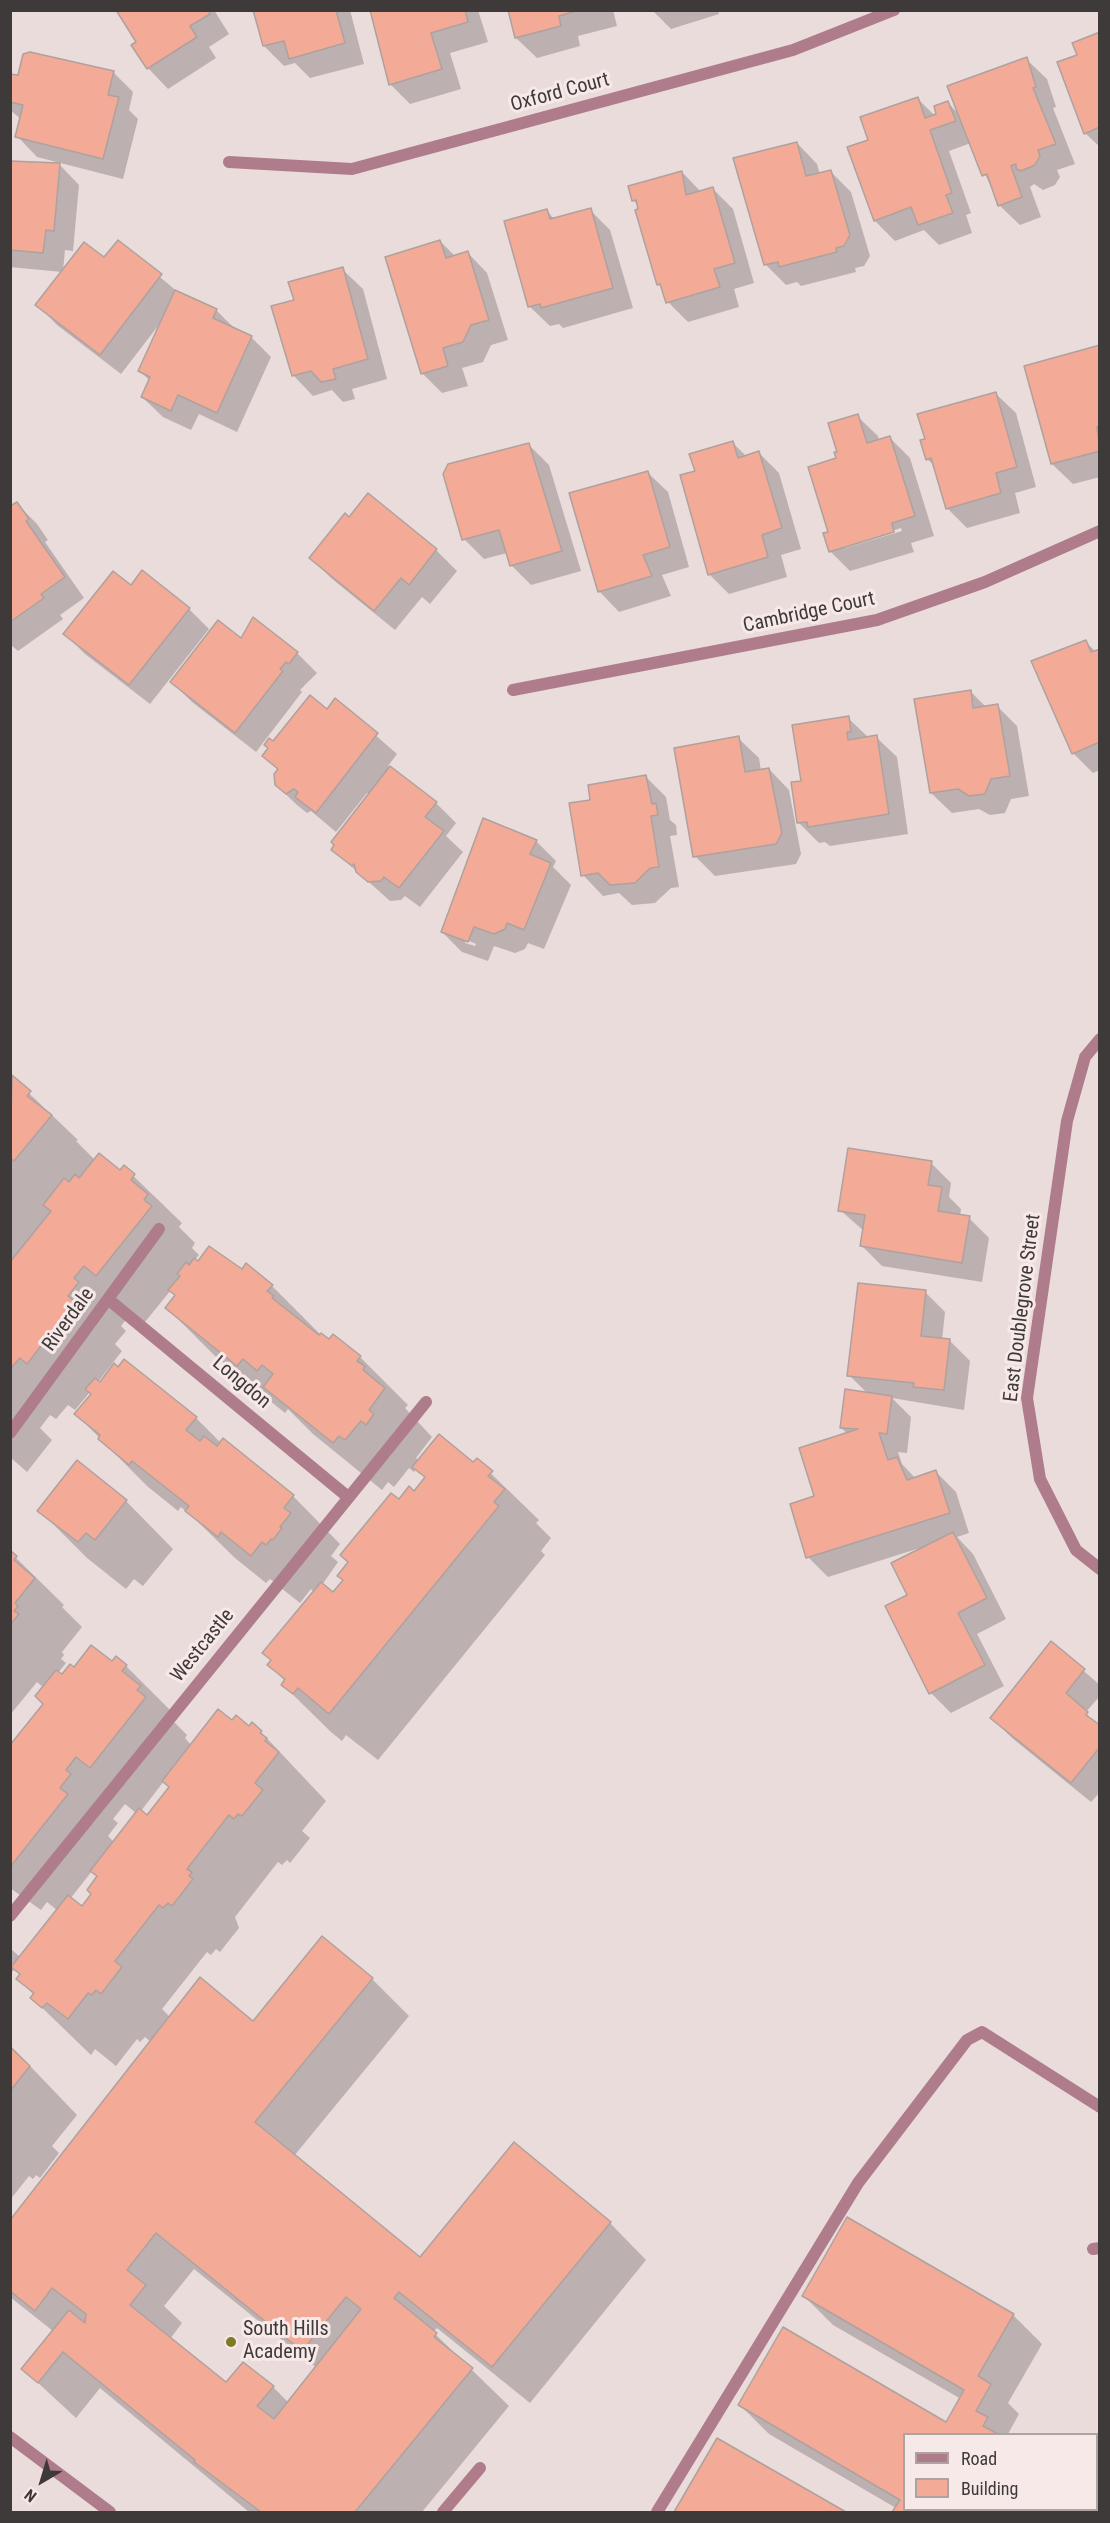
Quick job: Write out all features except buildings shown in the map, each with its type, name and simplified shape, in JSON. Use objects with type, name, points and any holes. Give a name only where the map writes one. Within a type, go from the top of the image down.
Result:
[{"type":"street","name":"Oxford Court","points":[[229,162],[352,169],[793,50],[894,10]]},
{"type":"street","name":"Cambridge Court","points":[[513,690],[877,620],[985,582],[1100,531]]},
{"type":"street","name":"East Doublegrove Street","points":[[1100,1039],[1085,1057],[1067,1121],[1027,1398],[1040,1479],[1076,1550],[1100,1569]]},
{"type":"street","name":"Riverdale","points":[[10,1433],[159,1229]]},
{"type":"street","name":"Longdon","points":[[108,1299],[348,1497]]},
{"type":"street","name":"Westcastle","points":[[10,1916],[426,1402]]},
{"type":"street","points":[[657,2512],[858,2183],[967,2040],[982,2032],[1100,2107]]},
{"type":"street","points":[[10,2437],[110,2512]]},
{"type":"street","points":[[443,2512],[480,2468]]},
{"type":"place","name":"South Hills Academy","points":[[231,2342]]}]
